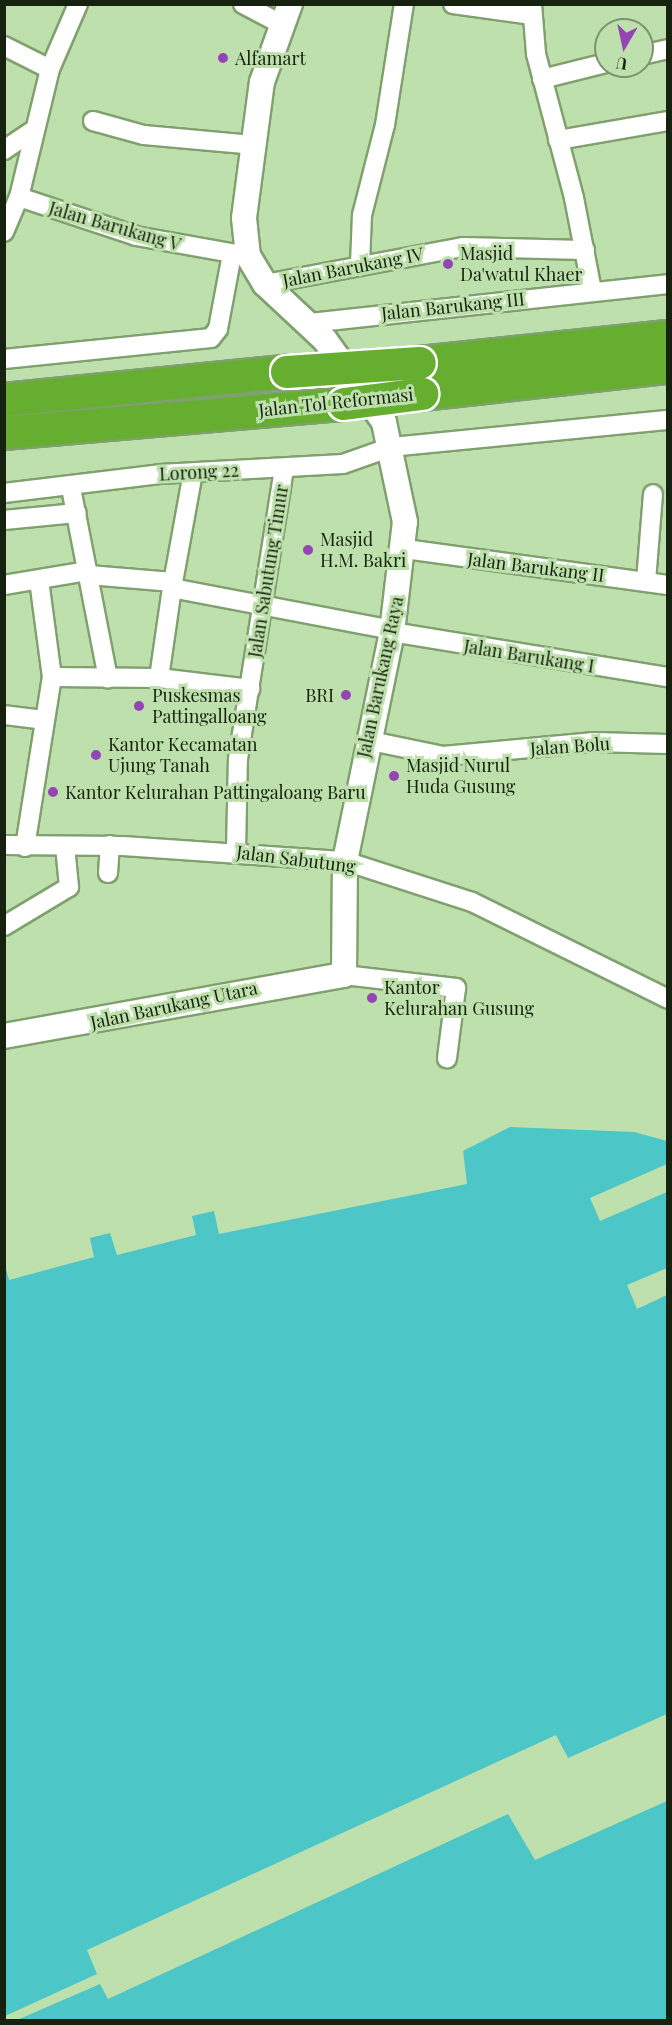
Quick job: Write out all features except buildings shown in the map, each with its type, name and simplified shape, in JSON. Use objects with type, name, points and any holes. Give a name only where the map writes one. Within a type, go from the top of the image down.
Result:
[{"type":"highway","name":"Jalan Tol Reformasi","points":[[4,400],[287,372],[420,363],[668,337]]},
{"type":"highway","name":"Jalan Tol Reformasi","points":[[4,433],[344,404],[668,367]]},
{"type":"street","points":[[4,232],[19,197],[31,132],[50,69],[78,4]]},
{"type":"street","points":[[243,4],[286,14]]},
{"type":"street","points":[[360,264],[362,215],[385,124],[404,4]]},
{"type":"street","points":[[453,4],[532,10],[542,79],[585,250],[592,291]]},
{"type":"street","name":"Jalan Barukang Raya","points":[[286,14],[262,82],[240,255],[265,284],[310,323],[384,422],[391,447],[405,549],[392,631],[366,740],[345,861],[344,975]]},
{"type":"street","points":[[4,46],[50,69]]},
{"type":"street","points":[[542,79],[594,66]]},
{"type":"street","points":[[93,121],[144,135],[253,145]]},
{"type":"street","points":[[558,140],[668,121]]},
{"type":"street","points":[[4,150],[31,132]]},
{"type":"street","name":"Jalan Barukang V","points":[[19,197],[127,234],[240,255]]},
{"type":"street","name":"Jalan Barukang IV","points":[[265,284],[360,264],[483,245],[585,250]]},
{"type":"street","points":[[4,358],[211,338],[218,329],[240,255]]},
{"type":"street","name":"Jalan Barukang III","points":[[310,323],[668,284]]},
{"type":"street","points":[[391,447],[668,420]]},
{"type":"street","name":"Lorong 22","points":[[4,493],[71,488],[193,473],[342,464],[391,447]]},
{"type":"street","name":"Jalan Sabutung Timur","points":[[236,851],[238,759],[284,469]]},
{"type":"street","points":[[159,678],[193,473]]},
{"type":"street","points":[[71,488],[108,678]]},
{"type":"street","points":[[646,581],[653,494]]},
{"type":"street","points":[[4,520],[77,513]]},
{"type":"street","name":"Jalan Barukang II","points":[[405,549],[668,585]]},
{"type":"street","name":"Jalan Barukang I","points":[[4,585],[89,573],[173,585],[392,631],[668,676]]},
{"type":"street","points":[[26,847],[52,677],[39,580]]},
{"type":"street","points":[[52,677],[159,678],[250,689]]},
{"type":"street","points":[[4,715],[45,720]]},
{"type":"street","name":"Jalan Bolu","points":[[366,740],[443,756],[594,742],[668,744]]},
{"type":"street","points":[[108,873],[110,845]]},
{"type":"street","name":"Jalan Sabutung","points":[[4,846],[110,845],[236,851],[345,861],[472,902],[668,999]]},
{"type":"street","points":[[4,926],[69,887],[65,846]]},
{"type":"street","points":[[344,975],[456,988],[447,1058]]},
{"type":"street","name":"Jalan Barukang Utara","points":[[4,1036],[344,975]]},
{"type":"water","points":[[510,1127],[634,1132],[667,1141],[667,1714],[568,1758],[556,1735],[87,1950],[97,1974],[5,2016],[4,1261],[9,1280],[94,1257],[90,1238],[110,1233],[117,1255],[196,1235],[192,1216],[214,1211],[219,1234],[467,1184],[463,1151]]},
{"type":"water","points":[[667,1801],[667,2020],[17,2020],[100,1984],[108,1999],[508,1814],[535,1860]]},
{"type":"pier","points":[[667,1164],[667,1192],[600,1221],[590,1198]]},
{"type":"pier","points":[[667,1268],[667,1295],[637,1309],[627,1285]]},
{"type":"place","name":"Alfamart","points":[[223,58]]},
{"type":"place","name":"Masjid Da'watul Khaer","points":[[448,264]]},
{"type":"place","name":"Masjid H.M. Bakri","points":[[308,550]]},
{"type":"place","name":"BRI","points":[[346,695]]},
{"type":"place","name":"Puskesmas Pattingalloang","points":[[139,706]]},
{"type":"place","name":"Kantor Kecamatan Ujung Tanah","points":[[96,755]]},
{"type":"place","name":"Masjid Nurul Huda Gusung","points":[[394,776]]},
{"type":"place","name":"Kantor Kelurahan Pattingaloang Baru","points":[[53,792]]},
{"type":"place","name":"Kantor Kelurahan Gusung","points":[[372,998]]}]
